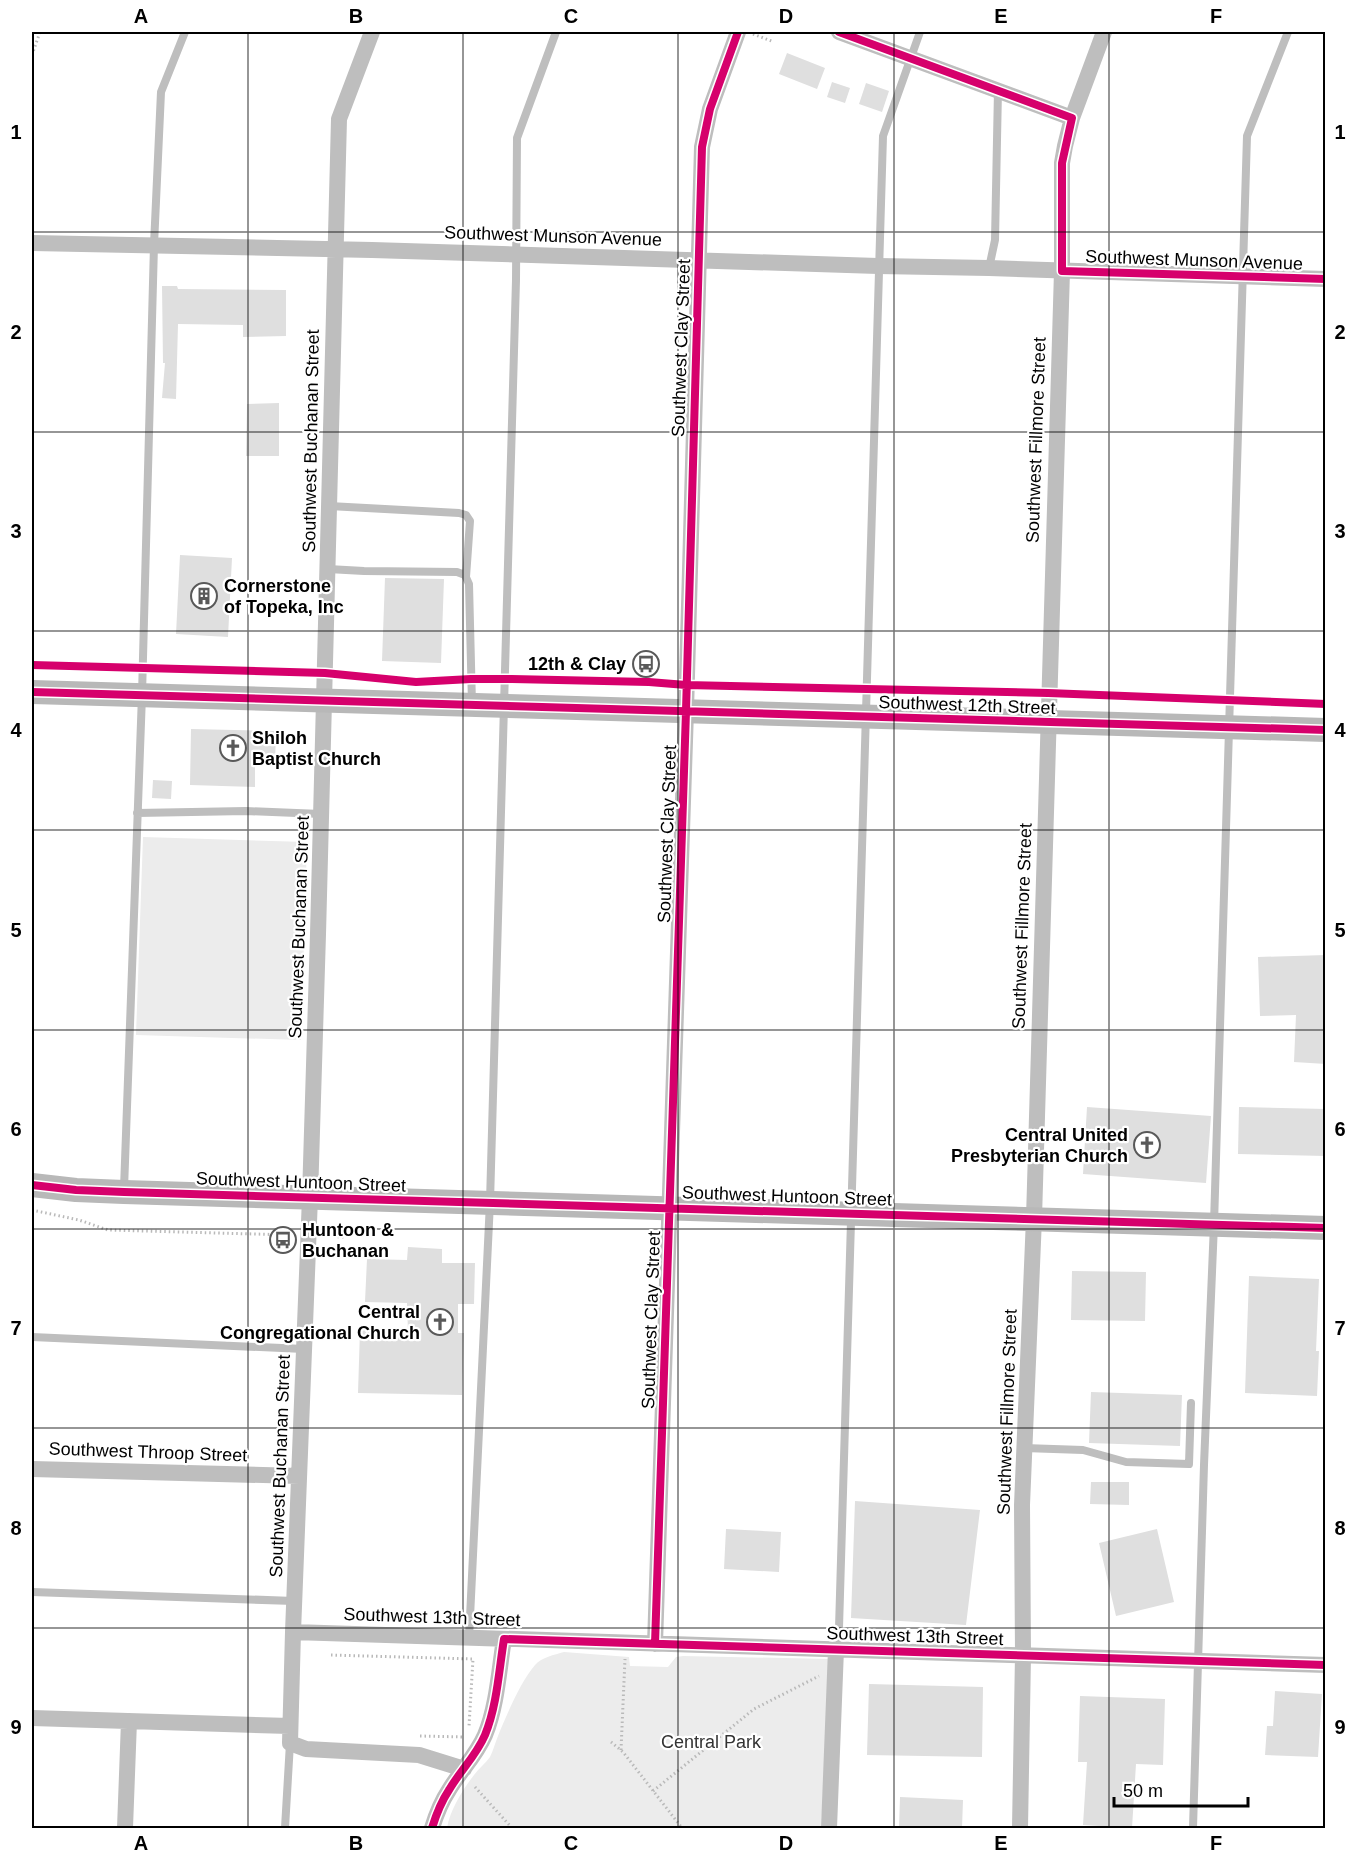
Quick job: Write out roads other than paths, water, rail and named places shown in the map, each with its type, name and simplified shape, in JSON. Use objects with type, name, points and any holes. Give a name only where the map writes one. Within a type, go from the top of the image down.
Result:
[{"type":"main road","name":"Southwest 12th Street","points":[[32,692],[1326,730]]},
{"type":"main road","name":"Southwest Huntoon Street","points":[[32,1185],[124,1192],[1326,1228]]},
{"type":"street","name":"Southwest Buchanan Street","points":[[290,1735],[310,1197],[339,119],[372,32]]},
{"type":"street","name":"Southwest Clay Street","points":[[655,1644],[702,147],[710,109],[738,32]]},
{"type":"street","points":[[839,32],[1072,118]]},
{"type":"street","name":"Southwest Fillmore Street","points":[[1020,1828],[1023,1655],[1022,1504],[1034,1218],[1062,271],[1062,163],[1072,118],[1104,32]]},
{"type":"street","name":"Southwest Munson Avenue","points":[[32,243],[989,267],[1326,279]]},
{"type":"street","name":"Southwest Throop Street","points":[[32,1469],[300,1476]]},
{"type":"street","name":"Southwest 13th Street","points":[[293,1632],[1326,1665]]},
{"type":"street","points":[[432,1828],[449,1789],[485,1734],[504,1639]]},
{"type":"street","points":[[829,1828],[836,1649]]},
{"type":"street","points":[[32,1718],[129,1721],[290,1735],[306,1749],[419,1755],[464,1769]]},
{"type":"street","points":[[125,1828],[129,1721]]},
{"type":"lane","points":[[124,1192],[142,695],[154,245],[161,92],[185,32]]},
{"type":"lane","points":[[470,1638],[490,1202],[518,138],[556,32]]},
{"type":"lane","points":[[836,1649],[839,1628],[883,136],[920,32]]},
{"type":"lane","points":[[1193,1828],[1214,1224],[1246,136],[1288,32]]},
{"type":"lane","points":[[989,267],[995,240],[998,90]]},
{"type":"lane","points":[[329,506],[466,515],[470,521],[466,577],[469,584],[472,705]]},
{"type":"lane","points":[[328,569],[457,572],[466,577]]},
{"type":"lane","points":[[137,813],[246,811],[321,814]]},
{"type":"lane","points":[[32,1337],[304,1349]]},
{"type":"lane","points":[[1024,1448],[1083,1450],[1126,1462],[1190,1464],[1191,1403]]},
{"type":"lane","points":[[32,1592],[294,1601]]},
{"type":"lane","name":"Southwest Buchanan Street","points":[[285,1828],[290,1735]]},
{"type":"place","name":"Cornerstone of Topeka, Inc","points":[[204,596]]},
{"type":"place","name":"12th & Clay","points":[[646,664]]},
{"type":"place","name":"Shiloh Baptist Church","points":[[233,748]]},
{"type":"place","name":"Central United Presbyterian Church","points":[[1147,1145]]},
{"type":"place","name":"Huntoon & Buchanan","points":[[283,1240]]},
{"type":"place","name":"Central Congregational Church","points":[[440,1322]]},
{"type":"park label","name":"Central Park","points":[[711,1742]]}]
